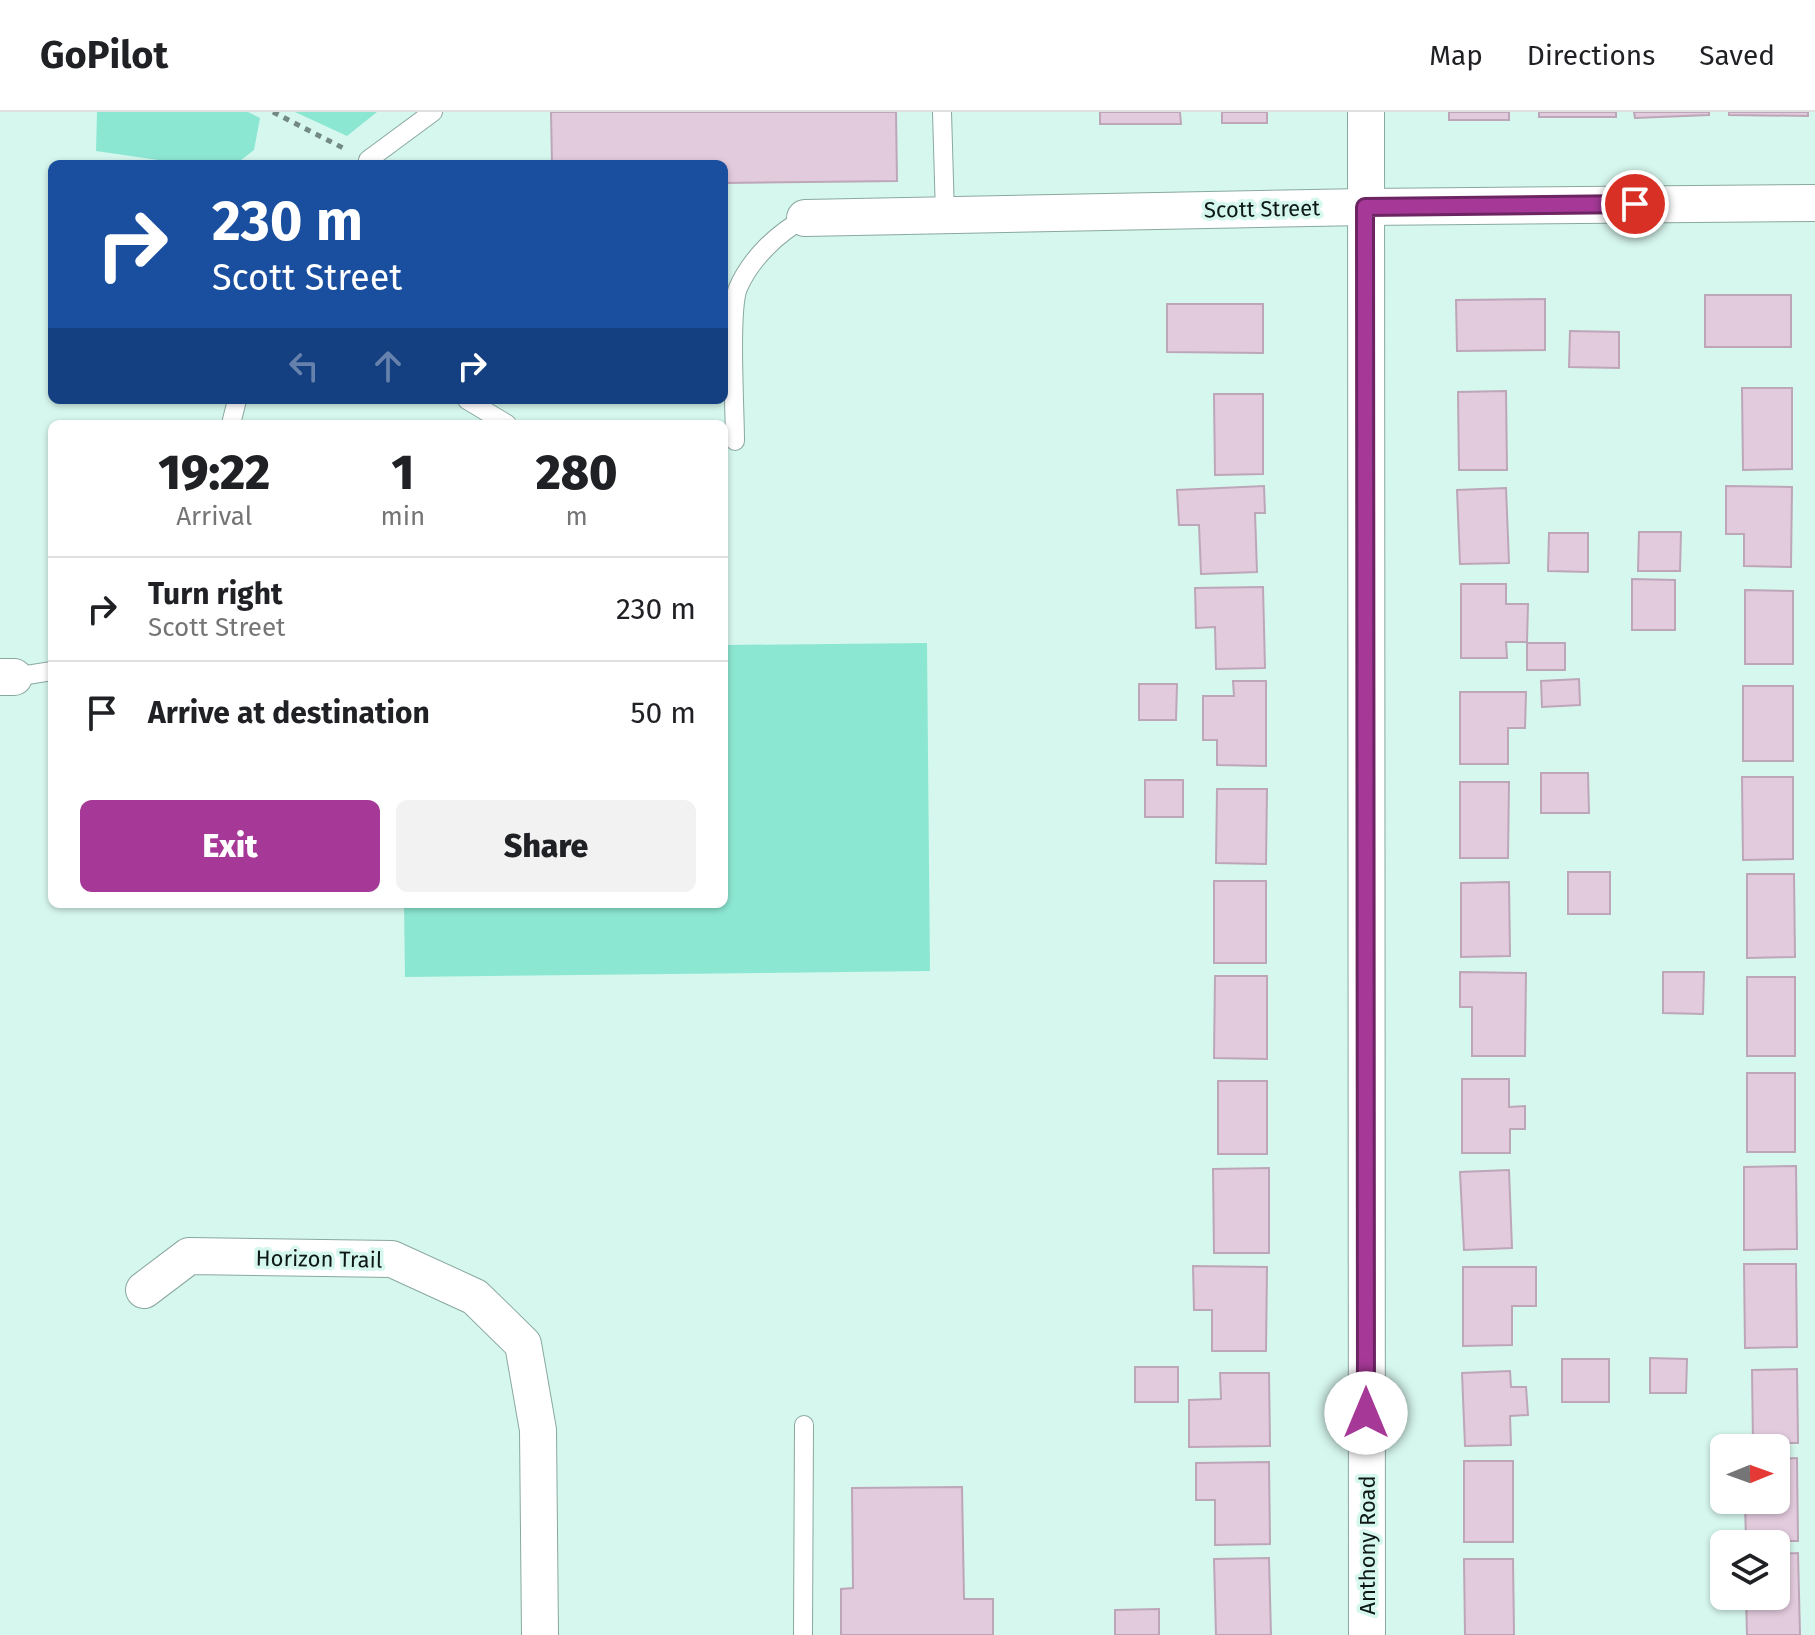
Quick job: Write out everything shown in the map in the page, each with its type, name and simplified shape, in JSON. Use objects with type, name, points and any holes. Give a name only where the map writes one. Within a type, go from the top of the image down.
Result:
[{"type":"street","name":"Anthony Road","points":[[1366,112],[1367,1635]]},
{"type":"street","name":"Scott Street","points":[[805,218],[1365,207],[1815,203]]},
{"type":"street","name":"Horizon Trail","points":[[144,1290],[189,1256],[392,1259],[475,1297],[523,1344],[538,1430],[540,1635]]},
{"type":"lane","points":[[368,160],[433,112]]},
{"type":"lane","points":[[942,112],[945,215]]},
{"type":"lane","points":[[735,441],[737,290],[765,248],[805,218]]},
{"type":"lane","points":[[474,404],[500,420]]},
{"type":"lane","points":[[7,677],[48,672]]},
{"type":"lane","points":[[803,1635],[804,1425]]},
{"type":"path","points":[[273,112],[368,160]]},
{"type":"green space","points":[[97,112],[248,112],[260,118],[254,150],[241,160],[158,160],[96,151]]},
{"type":"green space","points":[[295,112],[377,112],[347,136]]},
{"type":"green space","points":[[927,643],[930,971],[405,977],[404,908],[728,908],[728,645]]},
{"type":"building","points":[[551,112],[896,112],[897,181],[728,183],[728,160],[552,160]]},
{"type":"building","points":[[1100,112],[1180,112],[1181,124],[1100,124]]},
{"type":"building","points":[[1222,112],[1267,112],[1267,123],[1222,123]]},
{"type":"building","points":[[1449,112],[1509,112],[1509,120],[1449,120]]},
{"type":"building","points":[[1539,112],[1616,112],[1616,117],[1539,117]]},
{"type":"building","points":[[1634,112],[1709,112],[1709,115],[1635,118]]},
{"type":"building","points":[[1729,112],[1808,112],[1808,116],[1729,115]]},
{"type":"building","points":[[1705,295],[1791,295],[1791,347],[1705,347]]},
{"type":"building","points":[[1545,299],[1545,350],[1457,351],[1456,300]]},
{"type":"building","points":[[1167,304],[1263,304],[1263,353],[1167,352]]},
{"type":"building","points":[[1570,331],[1619,332],[1619,368],[1569,367]]},
{"type":"building","points":[[1742,388],[1792,388],[1792,469],[1743,470]]},
{"type":"building","points":[[1506,391],[1507,470],[1459,470],[1458,392]]},
{"type":"building","points":[[1214,394],[1263,394],[1263,474],[1215,475]]},
{"type":"building","points":[[1264,486],[1265,513],[1255,513],[1257,572],[1201,574],[1199,525],[1179,525],[1177,490]]},
{"type":"building","points":[[1726,486],[1792,487],[1791,567],[1744,566],[1744,534],[1726,534]]},
{"type":"building","points":[[1506,488],[1509,563],[1460,564],[1457,490]]},
{"type":"building","points":[[1639,532],[1681,532],[1680,571],[1638,571]]},
{"type":"building","points":[[1549,533],[1588,533],[1588,572],[1548,571]]},
{"type":"building","points":[[1632,579],[1675,580],[1675,630],[1632,630]]},
{"type":"building","points":[[1461,584],[1506,584],[1506,604],[1528,604],[1527,642],[1506,642],[1507,658],[1461,658]]},
{"type":"building","points":[[1263,587],[1265,668],[1216,669],[1215,627],[1196,628],[1195,588]]},
{"type":"building","points":[[1745,590],[1793,591],[1793,664],[1745,664]]},
{"type":"building","points":[[1527,643],[1565,643],[1565,670],[1527,670]]},
{"type":"building","points":[[1579,679],[1580,705],[1542,707],[1541,681]]},
{"type":"building","points":[[1233,681],[1266,681],[1266,766],[1217,765],[1217,740],[1203,740],[1203,696],[1234,696]]},
{"type":"building","points":[[1139,684],[1177,684],[1176,720],[1139,720]]},
{"type":"building","points":[[1743,686],[1793,686],[1793,761],[1743,761]]},
{"type":"building","points":[[1460,692],[1526,692],[1525,728],[1508,728],[1508,764],[1460,764]]},
{"type":"building","points":[[1541,773],[1588,773],[1589,813],[1541,813]]},
{"type":"building","points":[[1742,777],[1793,777],[1793,859],[1743,860]]},
{"type":"building","points":[[1145,780],[1183,780],[1183,817],[1145,817]]},
{"type":"building","points":[[1460,782],[1509,782],[1508,858],[1460,858]]},
{"type":"building","points":[[1217,789],[1267,789],[1266,864],[1216,863]]},
{"type":"building","points":[[1568,872],[1610,872],[1610,914],[1568,914]]},
{"type":"building","points":[[1747,874],[1794,874],[1795,957],[1747,958]]},
{"type":"building","points":[[1214,881],[1266,881],[1266,963],[1214,963]]},
{"type":"building","points":[[1509,882],[1510,956],[1461,957],[1461,883]]},
{"type":"building","points":[[1460,972],[1526,973],[1525,1056],[1472,1056],[1472,1007],[1460,1007]]},
{"type":"building","points":[[1663,972],[1704,972],[1703,1014],[1663,1013]]},
{"type":"building","points":[[1215,976],[1267,976],[1267,1059],[1214,1058]]},
{"type":"building","points":[[1747,977],[1795,977],[1795,1056],[1747,1056]]},
{"type":"building","points":[[1747,1073],[1795,1073],[1795,1152],[1747,1152]]},
{"type":"building","points":[[1462,1079],[1509,1079],[1509,1107],[1525,1106],[1525,1129],[1510,1129],[1510,1153],[1462,1153]]},
{"type":"building","points":[[1218,1081],[1267,1081],[1267,1154],[1218,1154]]},
{"type":"building","points":[[1796,1166],[1797,1249],[1744,1250],[1744,1167]]},
{"type":"building","points":[[1269,1168],[1269,1253],[1214,1253],[1213,1169]]},
{"type":"building","points":[[1509,1170],[1512,1248],[1464,1250],[1460,1172]]},
{"type":"building","points":[[1744,1264],[1796,1264],[1797,1347],[1745,1348]]},
{"type":"building","points":[[1193,1266],[1267,1267],[1266,1351],[1212,1351],[1212,1310],[1194,1310]]},
{"type":"building","points":[[1463,1267],[1536,1267],[1536,1306],[1512,1306],[1512,1345],[1463,1346]]},
{"type":"building","points":[[1650,1358],[1687,1359],[1686,1393],[1650,1393]]},
{"type":"building","points":[[1562,1359],[1609,1359],[1609,1402],[1562,1402]]},
{"type":"building","points":[[1135,1367],[1178,1367],[1178,1402],[1135,1402]]},
{"type":"building","points":[[1797,1369],[1798,1443],[1790,1443],[1790,1434],[1753,1434],[1752,1370]]},
{"type":"building","points":[[1510,1371],[1511,1387],[1526,1387],[1528,1415],[1510,1416],[1511,1445],[1465,1446],[1462,1373]]},
{"type":"building","points":[[1220,1373],[1269,1373],[1270,1446],[1189,1447],[1189,1400],[1221,1399]]},
{"type":"building","points":[[1790,1458],[1797,1458],[1798,1541],[1790,1541],[1790,1530],[1746,1530],[1745,1514],[1790,1514]]},
{"type":"building","points":[[1464,1461],[1513,1461],[1513,1542],[1464,1542]]},
{"type":"building","points":[[1269,1462],[1270,1544],[1215,1545],[1215,1500],[1196,1500],[1196,1463]]},
{"type":"building","points":[[962,1487],[964,1599],[993,1599],[993,1635],[841,1635],[841,1589],[853,1588],[852,1488]]},
{"type":"building","points":[[1790,1553],[1798,1553],[1800,1635],[1747,1635],[1746,1610],[1790,1610]]},
{"type":"building","points":[[1269,1558],[1271,1635],[1216,1635],[1214,1559]]},
{"type":"building","points":[[1464,1559],[1513,1559],[1514,1635],[1465,1635]]},
{"type":"building","points":[[1159,1609],[1159,1635],[1115,1635],[1115,1610]]},
{"type":"route","points":[[1366,1413],[1365,207],[1635,204]]}]
